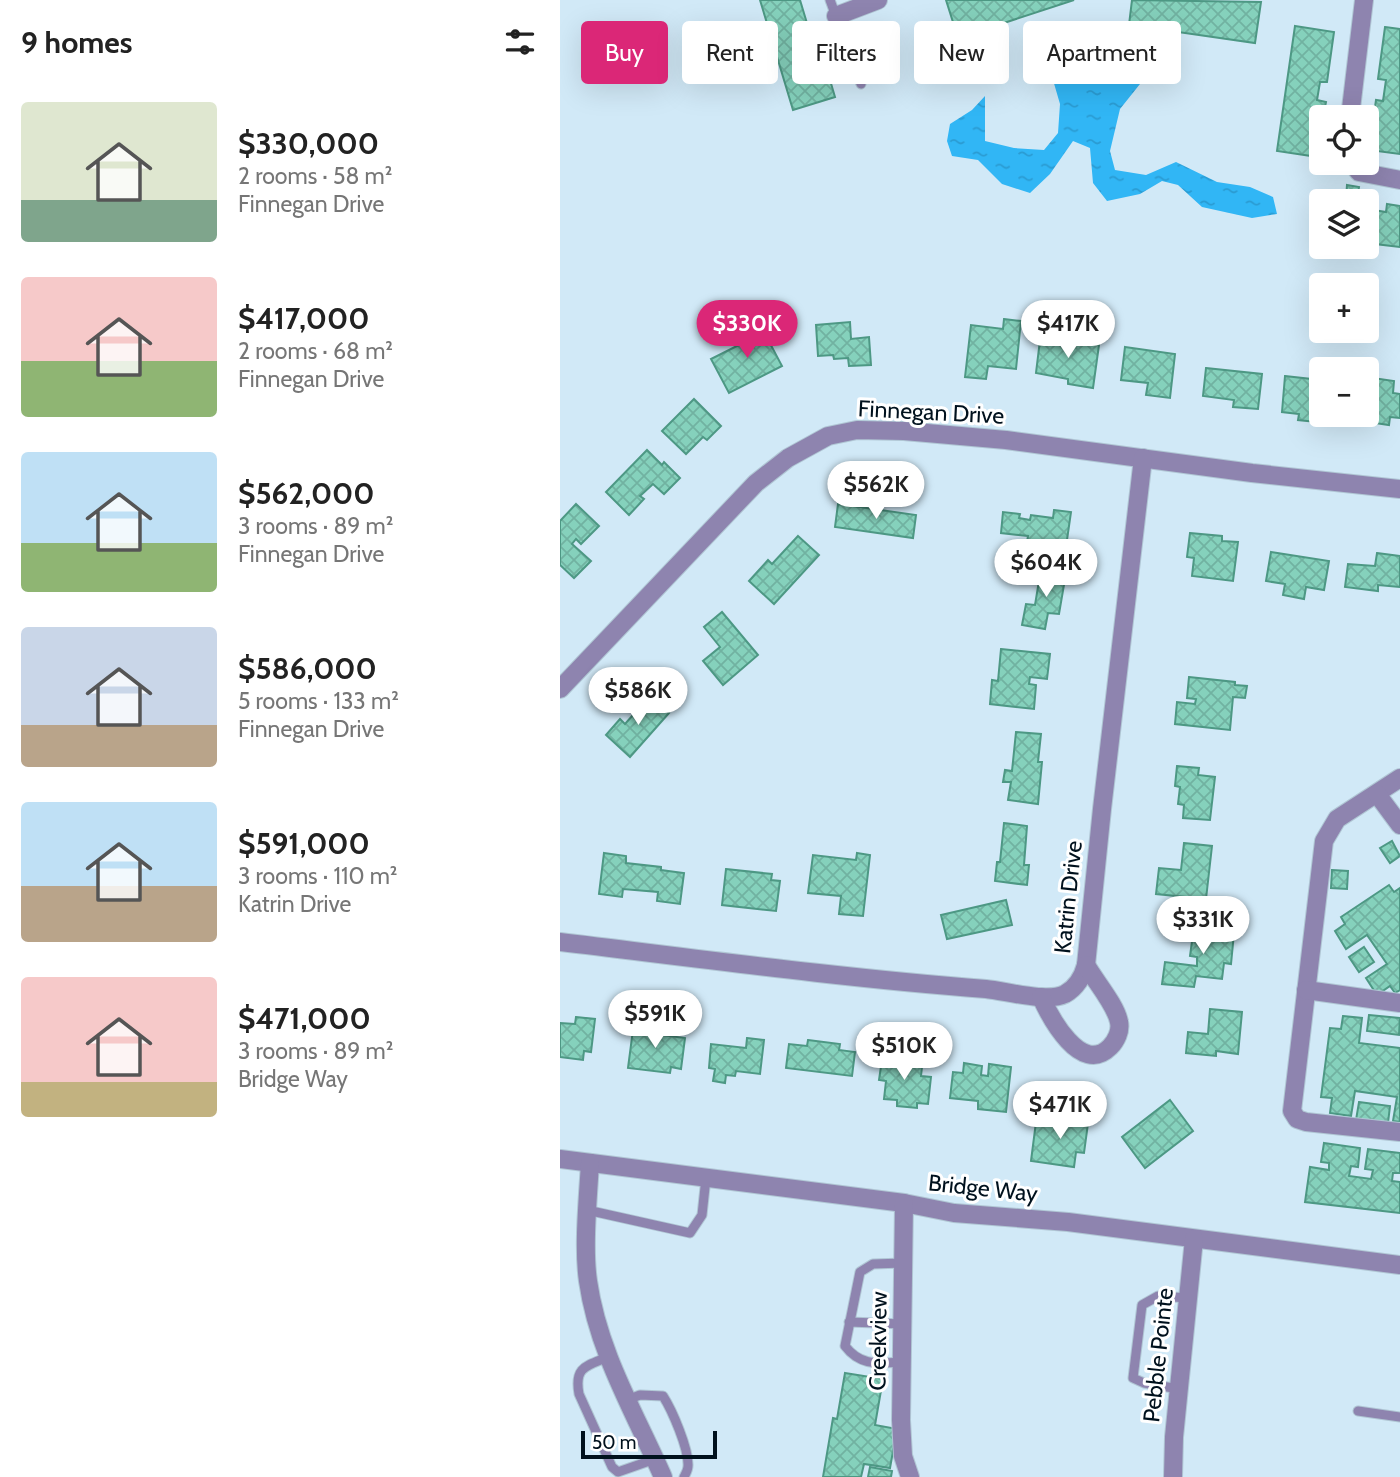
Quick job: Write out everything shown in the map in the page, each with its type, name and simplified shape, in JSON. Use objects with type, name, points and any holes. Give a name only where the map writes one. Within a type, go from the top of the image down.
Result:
[{"type":"street","points":[[833,8],[878,0]]},
{"type":"street","points":[[1351,105],[1364,0]]},
{"type":"street","points":[[1374,175],[1400,180]]},
{"type":"street","name":"Finnegan Drive","points":[[560,689],[756,483],[788,458],[828,436],[857,430],[904,431],[1006,440],[1400,489]]},
{"type":"street","name":"Katrin Drive","points":[[560,943],[1041,997],[1064,995],[1082,978],[1087,965],[1102,809],[1143,458]]},
{"type":"street","points":[[1400,778],[1337,819],[1324,841],[1292,1111],[1297,1119],[1306,1122],[1400,1132]]},
{"type":"street","points":[[1377,794],[1400,825]]},
{"type":"street","points":[[1041,997],[1052,1021],[1074,1047],[1088,1054],[1099,1054],[1110,1048],[1118,1035],[1119,1023],[1087,965]]},
{"type":"street","points":[[1306,990],[1400,1003]]},
{"type":"street","name":"Bridge Way","points":[[560,1158],[904,1203],[954,1213],[1068,1222],[1400,1265]]},
{"type":"street","points":[[590,1163],[587,1280],[608,1357],[663,1477]]},
{"type":"street","name":"Creekview","points":[[904,1203],[902,1444],[903,1456],[911,1477]]},
{"type":"street","name":"Pebble Pointe","points":[[1173,1477],[1179,1389],[1195,1239]]},
{"type":"lane","points":[[587,1210],[690,1233],[702,1215],[706,1178]]},
{"type":"lane","points":[[903,1362],[873,1363],[854,1357],[845,1346],[860,1272],[873,1264],[904,1263]]},
{"type":"lane","points":[[1179,1389],[1144,1383],[1133,1378],[1142,1305],[1158,1296],[1188,1298]]},
{"type":"lane","points":[[849,1322],[903,1324]]},
{"type":"lane","points":[[608,1357],[585,1366],[579,1372],[577,1383],[579,1394],[612,1467],[618,1472],[627,1471],[655,1459]]},
{"type":"lane","points":[[627,1401],[640,1395],[663,1396],[675,1414],[683,1444],[688,1466],[684,1477]]},
{"type":"lane","points":[[1358,1411],[1400,1417]]},
{"type":"water","points":[[1054,84],[1140,84],[1120,109],[1110,151],[1115,170],[1146,175],[1176,162],[1217,182],[1250,187],[1273,197],[1277,214],[1252,218],[1202,207],[1178,185],[1162,181],[1140,194],[1107,201],[1093,183],[1090,148],[1073,141],[1050,174],[1030,193],[1002,184],[978,160],[952,156],[947,141],[950,124],[972,110],[985,96],[985,141],[1014,148],[1044,150],[1058,133],[1060,104]]},
{"type":"building","points":[[760,0],[800,0],[806,21],[792,21],[792,84],[831,84],[835,97],[793,110],[778,60],[778,21],[766,21]]},
{"type":"building","points":[[946,0],[1074,0],[1009,21],[953,21]]},
{"type":"building","points":[[1132,0],[1261,2],[1255,43],[1181,32],[1181,21],[1129,21]]},
{"type":"building","points":[[1295,26],[1334,32],[1327,82],[1320,82],[1317,100],[1326,102],[1325,105],[1309,105],[1309,156],[1277,151]]},
{"type":"building","points":[[1385,27],[1400,29],[1400,154],[1379,151],[1379,105],[1375,105],[1376,100],[1383,101],[1386,80],[1378,79]]},
{"type":"building","points":[[1347,185],[1359,187],[1359,189],[1347,189]]},
{"type":"building","points":[[1387,204],[1400,206],[1400,247],[1379,244],[1379,211],[1386,212]]},
{"type":"building","points":[[1004,319],[1021,321],[1016,369],[988,366],[986,379],[965,377],[971,325],[1003,329]]},
{"type":"building","points":[[751,321],[758,335],[764,332],[782,366],[729,393],[711,359],[747,341],[740,326]]},
{"type":"building","points":[[850,322],[851,339],[869,337],[871,365],[849,366],[848,358],[818,356],[816,325]]},
{"type":"building","points":[[1041,332],[1062,335],[1062,340],[1099,345],[1093,388],[1068,384],[1068,379],[1036,373]]},
{"type":"building","points":[[1125,347],[1175,354],[1170,398],[1146,395],[1148,383],[1121,380]]},
{"type":"building","points":[[1206,368],[1262,374],[1258,409],[1233,407],[1234,400],[1203,396]]},
{"type":"building","points":[[1285,376],[1309,379],[1309,421],[1298,420],[1299,414],[1282,412]]},
{"type":"building","points":[[1379,379],[1394,381],[1393,393],[1400,394],[1400,418],[1390,417],[1389,425],[1379,424]]},
{"type":"building","points":[[694,399],[721,426],[707,440],[703,437],[686,454],[662,431]]},
{"type":"building","points":[[647,450],[680,478],[664,494],[653,484],[640,496],[644,499],[629,515],[606,492]]},
{"type":"building","points":[[576,504],[599,526],[581,544],[576,539],[572,544],[591,561],[574,578],[560,565],[560,521]]},
{"type":"building","points":[[838,504],[916,515],[913,538],[835,527]]},
{"type":"building","points":[[1054,510],[1071,512],[1066,547],[1027,542],[1028,536],[1001,533],[1003,512],[1020,514],[1019,518],[1030,520],[1031,515],[1053,518]]},
{"type":"building","points":[[1190,533],[1222,536],[1222,541],[1238,542],[1233,581],[1192,576],[1194,558],[1187,557]]},
{"type":"building","points":[[798,536],[819,555],[774,604],[749,581],[768,560],[772,564]]},
{"type":"building","points":[[1271,552],[1329,561],[1324,590],[1306,587],[1304,599],[1283,595],[1285,584],[1266,581]]},
{"type":"building","points":[[1377,553],[1400,556],[1400,587],[1378,585],[1378,591],[1345,587],[1348,564],[1375,566]]},
{"type":"building","points":[[1041,569],[1066,573],[1059,614],[1048,613],[1045,629],[1022,625],[1026,604],[1035,605]]},
{"type":"building","points":[[722,612],[758,655],[723,685],[703,661],[720,647],[704,627]]},
{"type":"building","points":[[1001,649],[1050,654],[1047,679],[1030,677],[1029,684],[1036,685],[1034,709],[990,704],[992,680],[998,681]]},
{"type":"building","points":[[1189,677],[1235,682],[1235,685],[1247,686],[1245,698],[1233,697],[1230,730],[1175,724],[1177,702],[1195,704],[1196,699],[1187,698]]},
{"type":"building","points":[[650,696],[669,713],[630,757],[606,735],[620,719],[625,724]]},
{"type":"building","points":[[1016,732],[1041,734],[1038,762],[1042,762],[1038,804],[1008,800],[1011,782],[1003,782],[1005,770],[1012,771]]},
{"type":"building","points":[[1177,766],[1199,768],[1198,775],[1215,777],[1210,820],[1183,818],[1184,805],[1178,804],[1180,787],[1175,786]]},
{"type":"building","points":[[1004,823],[1027,826],[1024,865],[1029,865],[1027,885],[995,881]]},
{"type":"building","points":[[1392,841],[1400,856],[1390,863],[1380,848]]},
{"type":"building","points":[[1184,843],[1212,846],[1206,899],[1156,894],[1159,868],[1181,870]]},
{"type":"building","points":[[604,853],[626,856],[626,863],[684,873],[680,904],[657,901],[658,892],[623,889],[622,897],[599,894]]},
{"type":"building","points":[[857,853],[870,855],[863,916],[839,914],[841,896],[808,893],[813,855],[856,860]]},
{"type":"building","points":[[726,869],[772,874],[771,880],[780,881],[776,911],[722,905]]},
{"type":"building","points":[[1332,870],[1348,871],[1347,889],[1331,888]]},
{"type":"building","points":[[1389,885],[1394,892],[1400,888],[1400,990],[1395,993],[1390,986],[1377,995],[1366,978],[1387,964],[1367,935],[1346,949],[1335,931],[1345,924],[1341,917]]},
{"type":"building","points":[[1006,900],[1012,925],[947,939],[941,915]]},
{"type":"building","points":[[1201,922],[1228,925],[1227,932],[1234,933],[1231,964],[1224,963],[1222,979],[1196,976],[1194,987],[1162,984],[1165,962],[1197,966],[1197,957],[1190,956],[1194,927],[1201,928]]},
{"type":"building","points":[[1364,947],[1374,962],[1359,972],[1349,957]]},
{"type":"building","points":[[1210,1009],[1242,1012],[1238,1054],[1216,1051],[1216,1056],[1186,1053],[1188,1032],[1208,1034]]},
{"type":"building","points":[[1369,1015],[1400,1018],[1399,1035],[1367,1031]]},
{"type":"building","points":[[1343,1016],[1362,1018],[1359,1043],[1400,1048],[1400,1122],[1393,1121],[1397,1097],[1355,1091],[1351,1116],[1330,1113],[1332,1098],[1321,1097],[1330,1028],[1341,1029]]},
{"type":"building","points":[[576,1017],[595,1019],[591,1052],[584,1051],[583,1060],[560,1057],[560,1023],[575,1024]]},
{"type":"building","points":[[634,1022],[655,1024],[654,1034],[685,1038],[681,1069],[671,1067],[670,1073],[628,1068]]},
{"type":"building","points":[[747,1038],[764,1040],[760,1074],[736,1071],[735,1076],[726,1075],[725,1083],[713,1081],[715,1069],[709,1068],[711,1044],[746,1048]]},
{"type":"building","points":[[808,1040],[840,1044],[839,1050],[855,1052],[852,1076],[786,1068],[789,1044],[807,1046]]},
{"type":"building","points":[[883,1053],[903,1055],[902,1064],[922,1067],[921,1076],[931,1077],[928,1104],[917,1103],[917,1108],[897,1106],[897,1100],[884,1099],[886,1081],[879,1080]]},
{"type":"building","points":[[964,1063],[982,1066],[981,1075],[988,1076],[989,1064],[1011,1067],[1006,1112],[978,1109],[978,1101],[950,1098],[953,1072],[963,1073]]},
{"type":"building","points":[[1170,1100],[1193,1131],[1145,1168],[1122,1137]]},
{"type":"building","points":[[1359,1102],[1390,1106],[1388,1123],[1356,1120]]},
{"type":"building","points":[[1066,1113],[1089,1116],[1084,1153],[1076,1152],[1074,1167],[1031,1161],[1036,1122],[1064,1126]]},
{"type":"building","points":[[1324,1143],[1360,1148],[1358,1167],[1351,1166],[1349,1176],[1371,1179],[1373,1170],[1365,1169],[1368,1149],[1400,1153],[1400,1173],[1393,1173],[1392,1181],[1400,1182],[1400,1213],[1305,1202],[1310,1167],[1329,1170],[1329,1163],[1321,1162]]},
{"type":"building","points":[[845,1373],[883,1379],[875,1425],[897,1429],[890,1468],[864,1464],[861,1477],[823,1477],[833,1418],[837,1419]]},
{"type":"building","points":[[870,1467],[892,1471],[891,1477],[868,1477]]}]
